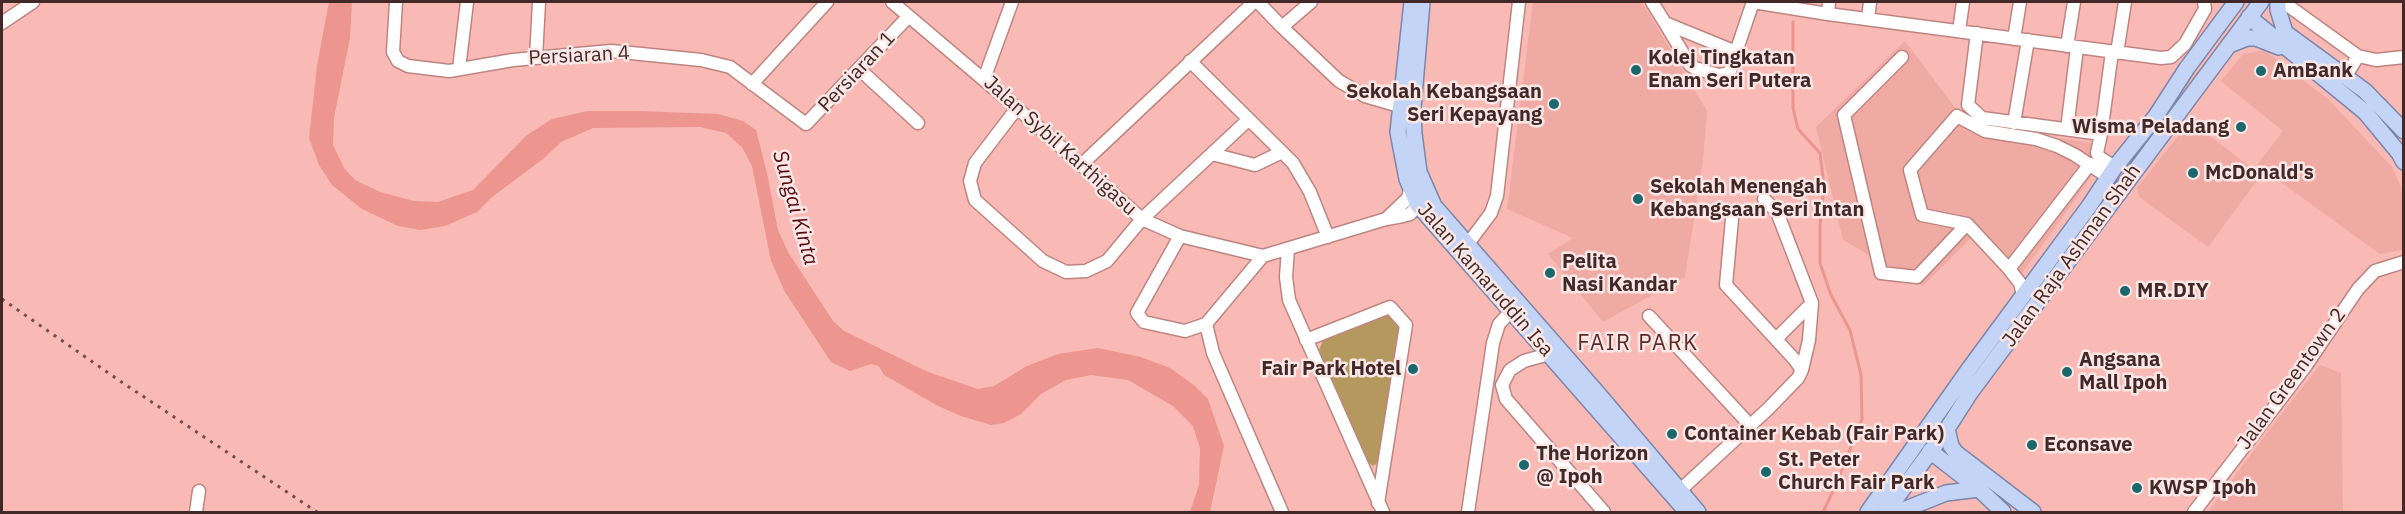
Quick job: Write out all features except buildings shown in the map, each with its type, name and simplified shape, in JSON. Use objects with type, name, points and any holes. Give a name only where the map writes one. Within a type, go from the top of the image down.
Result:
[{"type":"main road","name":"Jalan Kamaruddin Isa","points":[[1412,2],[1398,132],[1403,166],[1410,190],[1418,205],[1463,250],[1684,506]]},
{"type":"main road","name":"Jalan Kamaruddin Isa","points":[[1422,2],[1413,108],[1414,134],[1419,172],[1434,206],[1463,250],[1511,311],[1684,506]]},
{"type":"main road","points":[[2278,2],[2278,10],[2285,32]]},
{"type":"main road","points":[[2250,7],[2365,90],[2403,130]]},
{"type":"main road","points":[[2250,7],[2303,59],[2365,112],[2399,153],[2403,162]]},
{"type":"main road","points":[[2156,116],[2234,20],[2250,7]]},
{"type":"main road","name":"Jalan Raja Ashman Shah","points":[[1886,513],[1947,429],[1970,393],[2229,45],[2250,7]]},
{"type":"main road","name":"Jalan Raja Ashman Shah","points":[[1868,513],[1969,369],[2090,206],[2111,172],[2156,116],[2187,69],[2250,7]]},
{"type":"main road","points":[[2229,45],[2247,38],[2256,38],[2266,40],[2303,59]]},
{"type":"main road","points":[[1399,106],[1405,113],[1414,134]]},
{"type":"main road","points":[[1418,205],[1421,196],[1416,179],[1419,172]]},
{"type":"main road","points":[[2090,206],[2101,201],[2109,206]]},
{"type":"main road","points":[[1969,369],[1962,394],[1934,436],[1930,452],[1979,489],[2003,513]]},
{"type":"main road","points":[[1947,429],[1951,446],[1956,453],[2033,513]]},
{"type":"main road","points":[[1898,513],[1946,493],[1979,489]]},
{"type":"street","points":[[2,23],[33,2]]},
{"type":"street","name":"Persiaran 4","points":[[396,2],[393,52],[398,61],[408,66],[449,71],[536,58],[612,51],[701,60],[730,67],[804,123]]},
{"type":"street","points":[[459,69],[467,2]]},
{"type":"street","points":[[536,58],[539,2]]},
{"type":"street","points":[[752,84],[827,2]]},
{"type":"street","name":"Jalan Sybil Karthigasu","points":[[892,2],[984,79],[1142,219],[1180,236],[1263,256],[1410,214],[1418,205]]},
{"type":"street","points":[[984,79],[1012,2]]},
{"type":"street","points":[[1081,165],[1190,61],[1256,2],[1339,81],[1365,96],[1399,106]]},
{"type":"street","points":[[1282,27],[1311,2]]},
{"type":"street","points":[[1463,250],[1491,213],[1497,196],[1519,2]]},
{"type":"street","points":[[1652,2],[1685,58],[1695,68],[1718,75],[1730,71],[1753,2],[1829,8],[1868,19],[2161,58],[2171,57],[2185,44],[2205,9],[2204,2]]},
{"type":"street","points":[[1868,19],[1870,2]]},
{"type":"street","points":[[1959,31],[1963,2]]},
{"type":"street","points":[[2014,39],[2020,2]]},
{"type":"street","points":[[2067,129],[2074,2]]},
{"type":"street","points":[[2111,172],[2097,153],[2125,2]]},
{"type":"street","points":[[2283,2],[2358,56],[2376,60],[2403,57]]},
{"type":"street","name":"Persiaran 1","points":[[804,123],[809,123],[908,17]]},
{"type":"street","points":[[1665,23],[1736,52]]},
{"type":"street","points":[[1977,33],[1968,105],[1982,118],[2101,134]]},
{"type":"street","points":[[2014,123],[2028,40]]},
{"type":"street","points":[[2346,76],[2358,56]]},
{"type":"street","points":[[1902,57],[1844,115],[1881,273],[1917,277],[1967,224]]},
{"type":"street","points":[[2171,57],[2187,69]]},
{"type":"street","points":[[1190,61],[1293,163],[1310,192],[1328,237]]},
{"type":"street","points":[[859,69],[918,123]]},
{"type":"street","points":[[1017,108],[975,164],[970,182],[975,200],[1043,261],[1066,272],[1086,271],[1107,261],[1142,219],[1248,120]]},
{"type":"street","points":[[2023,295],[2020,284],[2009,269],[1967,224],[1922,215],[1910,170],[1957,116],[1985,131],[2037,139],[2057,146],[2090,164],[2111,172]]},
{"type":"street","points":[[1212,154],[1255,165],[1282,152]]},
{"type":"street","points":[[2009,269],[2090,164]]},
{"type":"street","name":"Jalan Sybil Karthigasu","points":[[1386,219],[1408,198],[1410,190]]},
{"type":"street","points":[[1684,506],[1749,424],[1798,378],[1802,370],[1809,340],[1812,303],[1777,212],[1764,199]]},
{"type":"street","points":[[1732,219],[1726,285],[1802,370]]},
{"type":"street","points":[[1180,236],[1137,313],[1144,322],[1185,331],[1206,324],[1263,256]]},
{"type":"street","points":[[1288,249],[1286,277],[1289,300],[1381,508]]},
{"type":"street","name":"Jalan Greentown 2","points":[[2194,513],[2305,367],[2358,289],[2375,271],[2403,262]]},
{"type":"street","points":[[1776,339],[1812,303]]},
{"type":"street","points":[[1306,340],[1390,307],[1406,325],[1381,508]]},
{"type":"street","points":[[1468,513],[1493,343],[1499,324],[1511,311]]},
{"type":"street","points":[[1650,316],[1749,424]]},
{"type":"street","points":[[1206,324],[1213,352],[1282,513]]},
{"type":"street","points":[[1548,354],[1524,361],[1510,370],[1502,385],[1506,399],[1604,513]]},
{"type":"street","points":[[196,513],[199,491]]},
{"type":"shaded area","name":"Sungai Kinta","points":[[329,2],[352,2],[350,38],[334,118],[333,145],[344,168],[355,180],[380,192],[414,201],[438,202],[473,190],[527,135],[552,119],[588,111],[638,111],[718,114],[743,121],[756,130],[778,230],[788,252],[833,321],[844,331],[928,372],[978,389],[994,386],[1027,366],[1058,354],[1098,348],[1141,357],[1170,368],[1195,386],[1208,399],[1224,446],[1210,512],[1190,512],[1199,485],[1200,448],[1193,426],[1173,406],[1128,380],[1091,375],[1066,380],[1041,394],[1021,414],[1004,423],[991,425],[938,406],[884,375],[879,366],[871,364],[850,371],[831,362],[785,292],[771,261],[752,166],[742,147],[726,133],[700,127],[593,128],[561,142],[543,159],[492,197],[477,212],[445,226],[420,230],[398,226],[362,209],[332,185],[319,165],[309,138],[317,66]]},
{"type":"shaded area","points":[[1533,2],[1642,2],[1707,111],[1703,160],[1685,277],[1603,322],[1548,254],[1573,238],[1507,209]]},
{"type":"shaded area","points":[[1905,41],[1959,113],[1987,129],[2088,142],[2108,153],[2016,282],[1972,237],[1923,286],[1843,240],[1816,127]]},
{"type":"shaded area","points":[[2264,50],[2329,100],[2392,167],[2403,191],[2403,250],[2380,254],[2257,165],[2283,131],[2221,81],[2243,54]]},
{"type":"shaded area","points":[[2190,121],[2261,175],[2208,247],[2139,197],[2137,188]]},
{"type":"shaded area","points":[[1389,315],[1399,327],[1380,461],[1373,466],[1368,462],[1319,350],[1324,338]]},
{"type":"shaded area","points":[[2320,365],[2341,373],[2343,512],[2208,512],[2269,430]]},
{"type":"waterway","points":[[1793,22],[1793,108],[1798,129],[1820,153],[1824,186],[1820,225],[1820,263],[1831,295],[1850,330],[1861,375],[1862,419],[1823,512]]},
{"type":"railway","points":[[2,299],[120,381],[317,512]]},
{"type":"place","name":"Kolej Tingkatan Enam Seri Putera","points":[[1636,70]]},
{"type":"place","name":"AmBank","points":[[2261,71]]},
{"type":"place","name":"Sekolah Kebangsaan Seri Kepayang","points":[[1554,104]]},
{"type":"place","name":"Wisma Peladang","points":[[2241,127]]},
{"type":"place","name":"McDonald's","points":[[2193,173]]},
{"type":"place","name":"Sekolah Menengah Kebangsaan Seri Intan","points":[[1638,199]]},
{"type":"place","name":"Pelita Nasi Kandar","points":[[1550,273]]},
{"type":"place","name":"MR.DIY","points":[[2125,291]]},
{"type":"place","name":"Fair Park Hotel","points":[[1413,369]]},
{"type":"place","name":"Angsana Mall Ipoh","points":[[2067,372]]},
{"type":"place","name":"Container Kebab (Fair Park)","points":[[1672,434]]},
{"type":"place","name":"Econsave","points":[[2032,445]]},
{"type":"place","name":"The Horizon @ Ipoh","points":[[1524,465]]},
{"type":"place","name":"St. Peter Church Fair Park","points":[[1766,472]]},
{"type":"place","name":"KWSP Ipoh","points":[[2137,488]]},
{"type":"district","name":"FAIR PARK","points":[[1638,344]]}]
